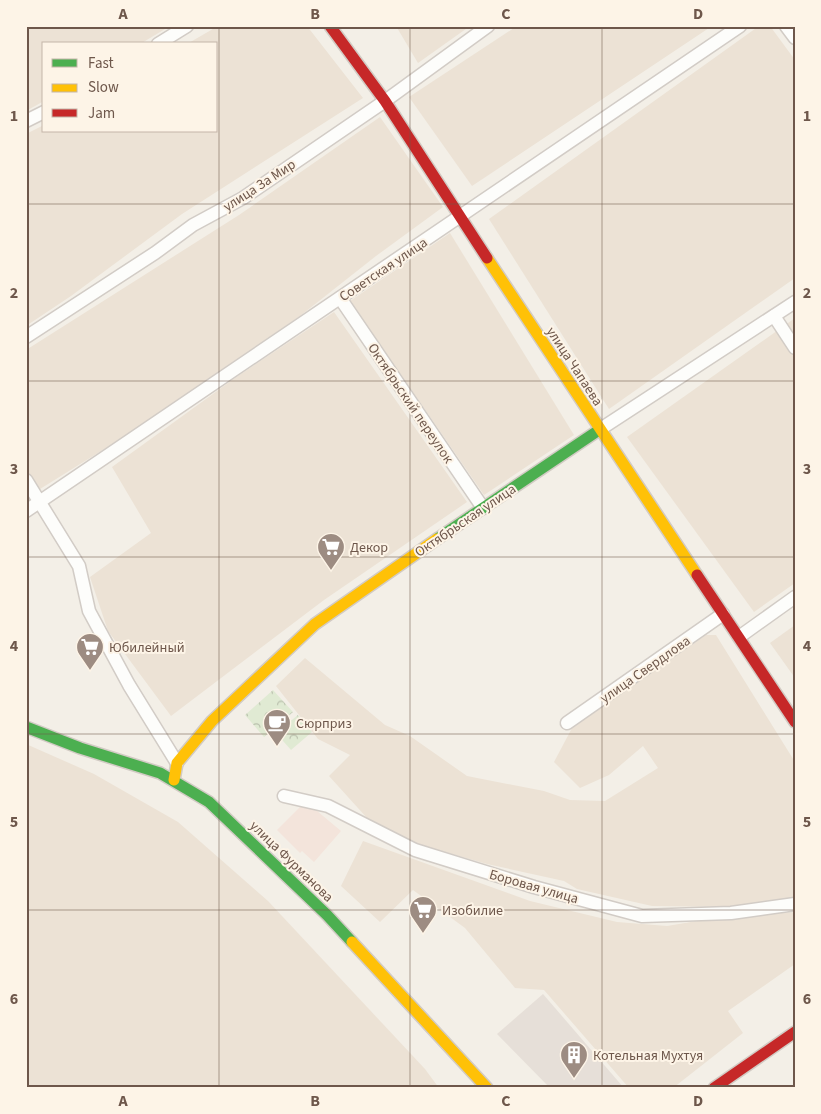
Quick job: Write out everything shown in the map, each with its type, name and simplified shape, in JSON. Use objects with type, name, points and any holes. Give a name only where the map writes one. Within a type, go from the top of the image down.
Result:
[{"type":"main road","name":"улица Чапаева","points":[[330,26],[385,101],[599,430],[795,722]]},
{"type":"main road","name":"Октябрьская улица","points":[[176,763],[212,721],[315,624],[599,430]]},
{"type":"main road","name":"улица Фурманова","points":[[26,726],[80,748],[160,773],[209,802],[327,915],[487,1088]]},
{"type":"main road","points":[[174,780],[176,763]]},
{"type":"main road","points":[[714,1088],[795,1032]]},
{"type":"street","points":[[161,42],[187,26]]},
{"type":"street","name":"улица За Мир","points":[[26,337],[155,253],[193,225],[243,198],[385,101],[488,26]]},
{"type":"street","name":"Советская улица","points":[[26,512],[740,26]]},
{"type":"street","points":[[786,26],[795,38]]},
{"type":"street","points":[[26,121],[42,113]]},
{"type":"street","name":"Октябрьский переулок","points":[[340,298],[483,508]]},
{"type":"street","name":"Октябрьская улица","points":[[599,430],[795,302]]},
{"type":"street","points":[[774,316],[795,348]]},
{"type":"street","points":[[26,480],[42,502],[79,566],[88,611],[129,685],[176,763]]},
{"type":"street","points":[[739,636],[795,597]]},
{"type":"street","name":"улица Свердлова","points":[[567,723],[723,614]]},
{"type":"street","name":"Боровая улица","points":[[284,796],[328,806],[415,850],[534,887],[642,916],[730,913],[795,904]]},
{"type":"shaded area","points":[[26,26],[170,26],[143,42],[42,42],[42,102],[26,111]]},
{"type":"shaded area","points":[[218,26],[307,26],[363,98],[182,214],[71,296],[26,326],[26,134],[42,126],[42,132],[218,132],[218,42],[190,42]]},
{"type":"shaded area","points":[[396,26],[470,26],[418,63]]},
{"type":"shaded area","points":[[517,26],[712,26],[472,186],[409,97]]},
{"type":"shaded area","points":[[759,26],[770,26],[795,60],[795,278],[609,409],[489,219]]},
{"type":"shaded area","points":[[380,117],[443,207],[376,256],[300,316],[130,433],[40,489],[26,469],[26,350],[239,215]]},
{"type":"shaded area","points":[[450,233],[574,435],[484,495],[350,301]]},
{"type":"shaded area","points":[[334,312],[467,502],[324,600],[171,716],[108,631],[90,577],[151,533],[112,467],[235,378]]},
{"type":"shaded area","points":[[795,318],[795,583],[754,612],[627,437]]},
{"type":"shaded area","points":[[795,625],[795,678],[770,643]]},
{"type":"shaded area","points":[[706,635],[716,635],[795,762],[795,900],[730,907],[652,906],[577,889],[564,881],[487,864],[414,843],[367,818],[329,776],[350,755],[318,739],[276,686],[305,658],[385,725],[410,736],[467,776],[544,791],[570,800],[605,801],[658,768],[643,746],[609,775],[580,788],[554,762],[572,728]]},
{"type":"shaded area","points":[[26,744],[94,774],[178,822],[268,901],[425,1069],[439,1088],[26,1088]]},
{"type":"shaded area","points":[[302,805],[317,811],[341,831],[314,862],[302,851],[300,853],[277,830]]},
{"type":"shaded area","points":[[363,841],[530,901],[617,922],[667,926],[721,917],[795,912],[795,964],[728,1011],[743,1033],[673,1088],[629,1088],[544,990],[515,988],[465,928],[413,890],[380,922],[341,886]]},
{"type":"shaded area","points":[[543,994],[624,1088],[550,1088],[497,1034]]},
{"type":"green space","points":[[273,690],[293,712],[264,737],[245,715]]},
{"type":"green space","points":[[298,715],[312,732],[291,750],[276,733]]},
{"type":"traffic: fast","points":[[437,539],[599,430]]},
{"type":"traffic: fast","points":[[26,727],[80,748],[160,773],[209,802],[327,915],[352,942]]},
{"type":"traffic: slow","points":[[487,258],[697,575]]},
{"type":"traffic: slow","points":[[174,780],[177,763],[212,721],[315,624],[437,539]]},
{"type":"traffic: slow","points":[[352,942],[487,1088]]},
{"type":"traffic: jam","points":[[330,26],[385,101],[487,258]]},
{"type":"traffic: jam","points":[[697,575],[795,722]]},
{"type":"traffic: jam","points":[[714,1088],[795,1032]]},
{"type":"place","name":"Декор","points":[[331,571]]},
{"type":"place","name":"Юбилейный","points":[[90,671]]},
{"type":"place","name":"Сюрприз","points":[[277,747]]},
{"type":"place","name":"Изобилие","points":[[423,934]]},
{"type":"place","name":"Котельная Мухтуя","points":[[574,1079]]}]
